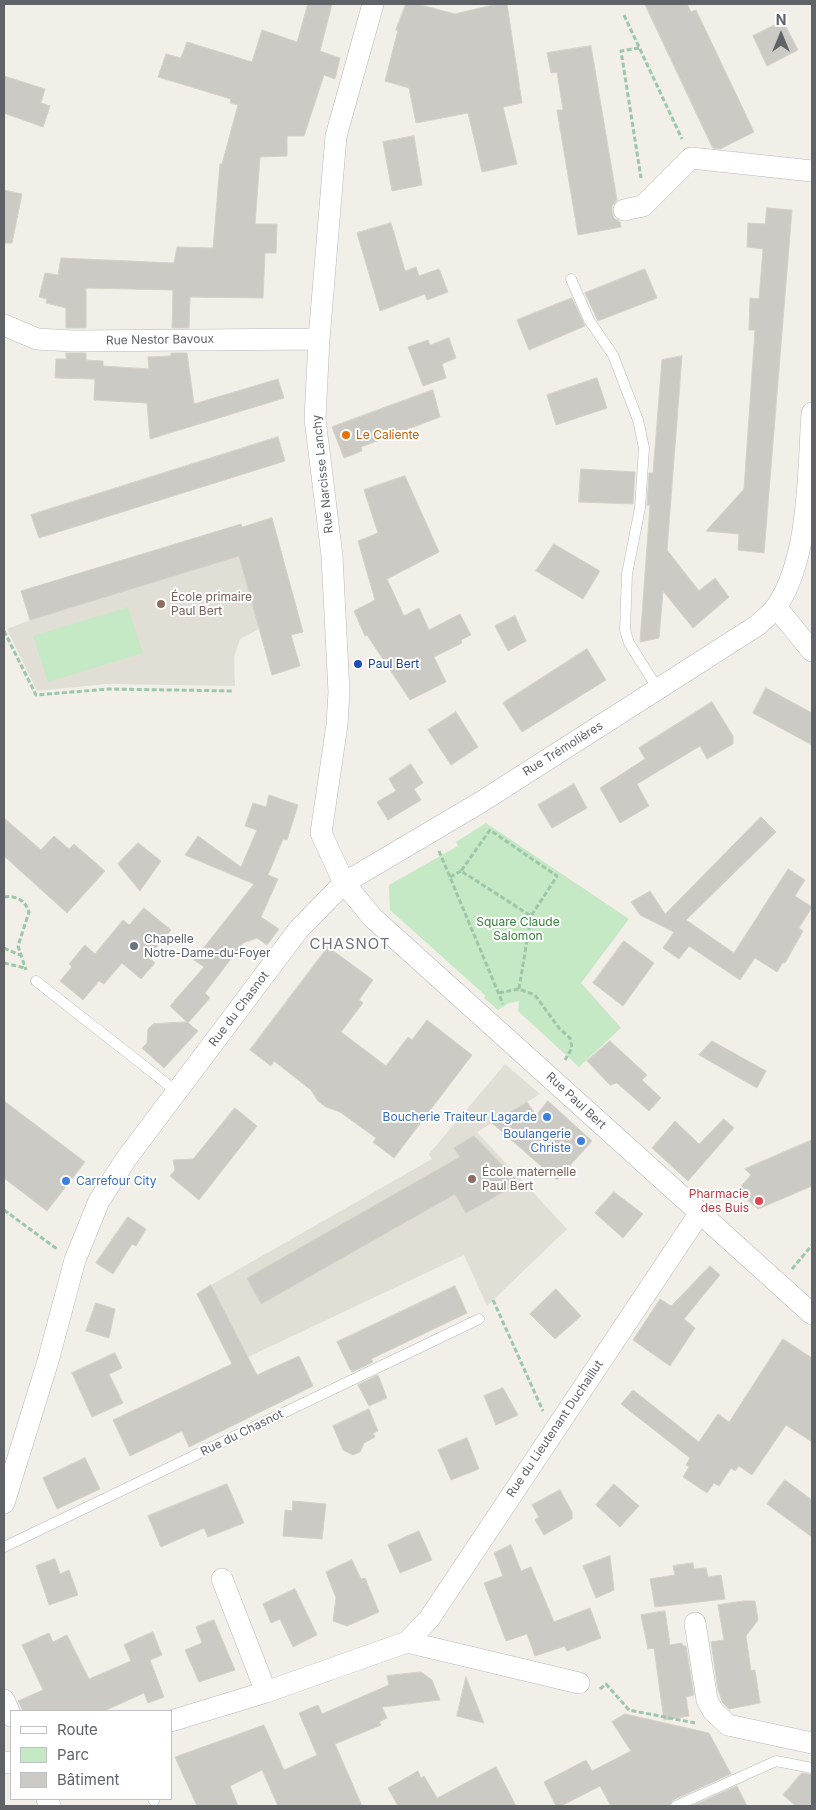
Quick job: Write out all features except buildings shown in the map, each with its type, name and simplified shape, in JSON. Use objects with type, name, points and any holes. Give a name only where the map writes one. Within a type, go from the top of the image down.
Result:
[{"type":"street","name":"Rue Narcisse Lanchy","points":[[344,883],[321,833],[337,724],[339,692],[332,556],[315,419],[319,340],[336,136],[373,4]]},
{"type":"street","points":[[624,210],[643,206],[691,158],[812,171]]},
{"type":"street","name":"Rue Nestor Bavoux","points":[[4,325],[37,340],[319,340]]},
{"type":"street","name":"Rue Trémolières","points":[[344,883],[480,802],[658,689],[758,625],[776,607],[788,584],[797,554],[805,509],[812,413]]},
{"type":"street","points":[[776,607],[812,651]]},
{"type":"street","name":"Rue du Chasnot","points":[[4,1503],[48,1361],[75,1260],[99,1201],[126,1159],[176,1091],[299,929],[344,883]]},
{"type":"street","name":"Rue Paul Bert","points":[[344,883],[373,918],[812,1314]]},
{"type":"street","name":"Rue du Lieutenant Duchaillut","points":[[407,1642],[430,1619],[699,1214]]},
{"type":"street","points":[[222,1579],[266,1692]]},
{"type":"street","points":[[695,1623],[707,1700],[713,1711],[728,1725],[812,1743]]},
{"type":"street","points":[[172,1722],[266,1692],[407,1642],[579,1683]]},
{"type":"street","points":[[4,1701],[10,1714]]},
{"type":"lane","points":[[572,279],[589,320],[613,355],[638,420],[644,448],[640,508],[627,574],[625,630],[629,643],[658,689]]},
{"type":"lane","points":[[32,978],[176,1091]]},
{"type":"lane","name":"Rue du Chasnot","points":[[4,1547],[479,1319]]},
{"type":"lane","points":[[676,1806],[776,1761],[812,1768]]},
{"type":"path","points":[[624,15],[691,158]]},
{"type":"path","points":[[638,48],[621,51],[645,203]]},
{"type":"path","points":[[4,631],[36,695],[109,689],[234,691]]},
{"type":"path","points":[[450,877],[461,871],[490,830],[557,876],[531,916],[519,989]]},
{"type":"path","points":[[438,848],[506,1010]]},
{"type":"path","points":[[461,871],[531,916]]},
{"type":"path","points":[[4,897],[14,896],[22,900],[29,912],[18,946],[25,968],[32,978]]},
{"type":"path","points":[[4,948],[20,956]]},
{"type":"path","points":[[4,963],[25,968]]},
{"type":"path","points":[[499,993],[519,989],[535,995],[558,1028],[570,1038],[572,1048],[565,1060]]},
{"type":"path","points":[[4,1210],[75,1260]]},
{"type":"path","points":[[788,1273],[812,1245]]},
{"type":"path","points":[[493,1300],[545,1416]]},
{"type":"path","points":[[579,1683],[592,1695],[606,1684],[629,1710],[699,1724],[728,1725]]},
{"type":"shaded area","name":"École primaire Paul Bert","points":[[272,518],[299,617],[259,629],[240,639],[234,657],[235,686],[106,684],[37,691],[7,629],[30,620],[21,591],[241,524],[242,527]]},
{"type":"shaded area","points":[[505,1064],[540,1094],[477,1132],[567,1229],[487,1306],[464,1255],[248,1357],[211,1285],[432,1159],[429,1154]]},
{"type":"green space","points":[[128,607],[143,653],[48,682],[33,636]]},
{"type":"green space","name":"Square Claude Salomon","points":[[486,823],[629,919],[581,983],[621,1028],[579,1067],[518,1011],[519,1001],[509,1003],[498,1010],[484,998],[486,996],[390,910],[389,885],[458,846],[456,842]]},
{"type":"place","name":"Le Caliente","points":[[346,435]]},
{"type":"place","name":"École primaire Paul Bert","points":[[161,604]]},
{"type":"place","name":"Paul Bert","points":[[358,664]]},
{"type":"place","name":"Chapelle Notre-Dame-du-Foyer","points":[[134,946]]},
{"type":"place","name":"Boucherie Traiteur Lagarde","points":[[547,1117]]},
{"type":"place","name":"Boulangerie Christe","points":[[581,1141]]},
{"type":"place","name":"École maternelle Paul Bert","points":[[472,1179]]},
{"type":"place","name":"Carrefour City","points":[[66,1181]]},
{"type":"place","name":"Pharmacie des Buis","points":[[759,1201]]},
{"type":"district","name":"CHASNOT","points":[[350,944]]}]
